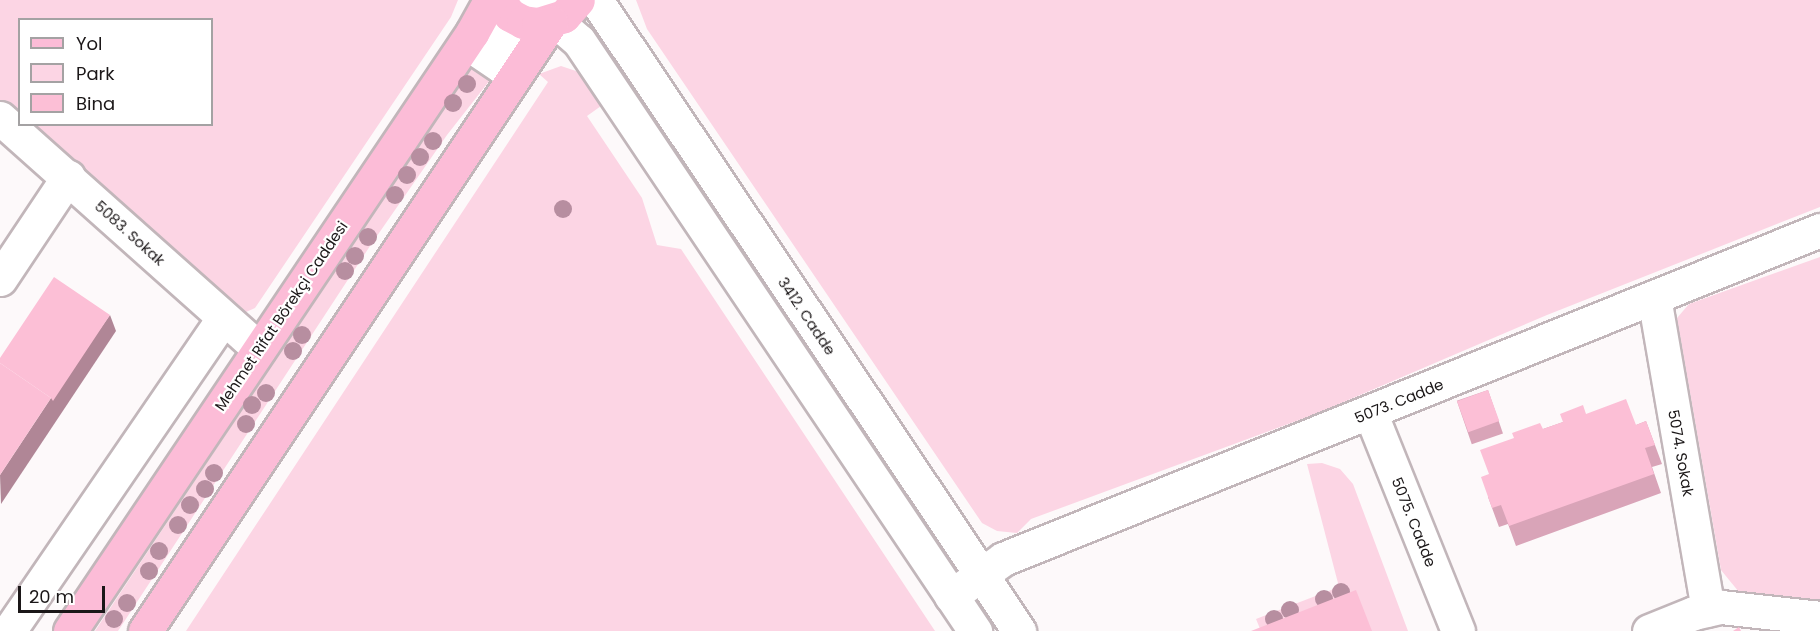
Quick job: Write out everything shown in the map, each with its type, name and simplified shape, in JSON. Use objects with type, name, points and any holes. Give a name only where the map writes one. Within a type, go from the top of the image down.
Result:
[{"type":"main road","name":"Mehmet Rifat Börekçi Caddesi","points":[[70,631],[472,33],[490,0]]},
{"type":"main road","points":[[498,0],[510,15],[523,22],[538,24],[544,7]]},
{"type":"main road","points":[[544,7],[564,16],[578,0]]},
{"type":"main road","points":[[145,631],[544,7]]},
{"type":"street","name":"3412. Cadde","points":[[596,0],[1019,631]]},
{"type":"street","points":[[544,7],[579,41],[975,631]]},
{"type":"street","name":"5083. Sokak","points":[[0,118],[259,349]]},
{"type":"street","points":[[0,279],[68,177]]},
{"type":"street","name":"5073. Cadde","points":[[951,596],[1003,559],[1820,230]]},
{"type":"street","name":"5074. Sokak","points":[[1654,297],[1708,609]]},
{"type":"street","points":[[9,631],[223,318]]},
{"type":"street","name":"5075. Cadde","points":[[1370,412],[1458,631]]},
{"type":"street","points":[[1649,631],[1708,609],[1738,609],[1820,618]]},
{"type":"green space","points":[[0,0],[458,0],[451,17],[255,308],[246,312],[238,310],[26,126],[213,126],[213,18],[18,18],[18,119],[0,103]]},
{"type":"green space","points":[[636,0],[1820,0],[1820,207],[1547,315],[1318,413],[1031,519],[1017,533],[997,531],[982,523],[647,29]]},
{"type":"green space","points":[[477,50],[501,66],[447,135],[370,246],[118,631],[95,631],[432,124]]},
{"type":"green space","points":[[561,66],[585,74],[608,101],[587,116],[642,198],[657,245],[681,249],[935,631],[186,631],[548,82],[539,74]]},
{"type":"green space","points":[[1820,257],[1820,605],[1743,597],[1721,570],[1677,318],[1689,304]]},
{"type":"green space","points":[[1322,463],[1340,469],[1353,484],[1408,631],[1261,631],[1256,619],[1339,587],[1307,464]]},
{"type":"building","points":[[54,277],[110,315],[53,401],[0,363],[0,358]]},
{"type":"building","points":[[0,363],[51,398],[0,475]]},
{"type":"building","points":[[1488,390],[1499,421],[1468,432],[1457,401]]},
{"type":"building","points":[[1626,399],[1636,425],[1646,421],[1655,445],[1645,448],[1654,474],[1509,526],[1501,505],[1492,508],[1481,477],[1489,474],[1480,450],[1514,438],[1512,433],[1540,423],[1543,429],[1563,422],[1560,414],[1583,405],[1586,414]]},
{"type":"building","points":[[1356,590],[1372,631],[1251,631]]}]
